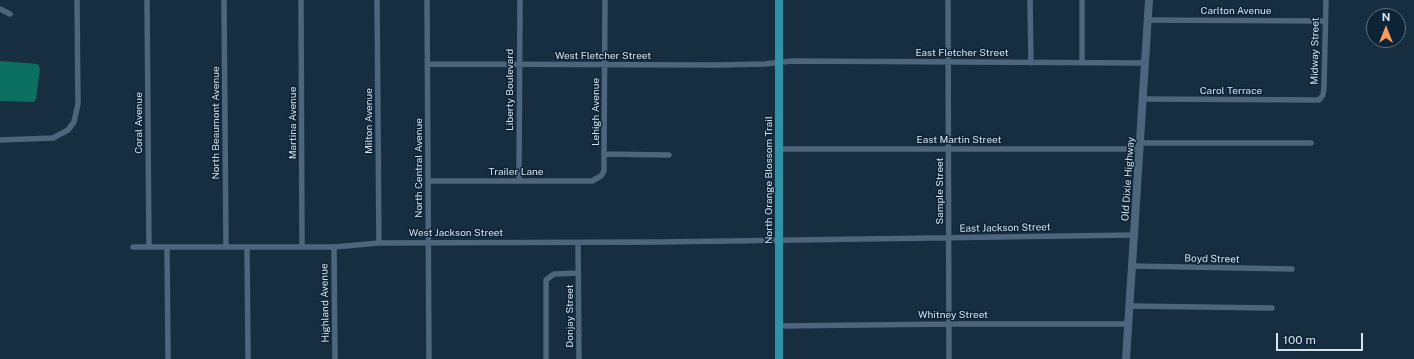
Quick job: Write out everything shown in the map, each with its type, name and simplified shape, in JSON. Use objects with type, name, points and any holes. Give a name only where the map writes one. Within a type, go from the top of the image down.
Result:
[{"type":"main road","name":"North Orange Blossom Trail","points":[[778,0],[779,359]]},
{"type":"street","points":[[0,140],[53,138],[68,130],[74,122],[78,104],[77,0]]},
{"type":"street","name":"Coral Avenue","points":[[147,0],[150,247]]},
{"type":"street","name":"North Beaumont Avenue","points":[[224,0],[226,247]]},
{"type":"street","name":"Martina Avenue","points":[[301,0],[302,246]]},
{"type":"street","name":"Milton Avenue","points":[[377,0],[379,243]]},
{"type":"street","name":"North Central Avenue","points":[[427,0],[430,359]]},
{"type":"street","name":"Liberty Boulevard","points":[[519,180],[520,0]]},
{"type":"street","name":"Lehigh Avenue","points":[[601,176],[604,171],[605,0]]},
{"type":"street","name":"Sample Street","points":[[948,0],[950,149],[949,359]]},
{"type":"street","points":[[1030,0],[1030,62]]},
{"type":"street","points":[[1082,0],[1082,63]]},
{"type":"street","name":"Old Dixie Highway","points":[[1126,359],[1149,0]]},
{"type":"street","name":"Midway Street","points":[[1319,100],[1323,95],[1324,88],[1324,21],[1326,0]]},
{"type":"street","points":[[0,9],[10,14]]},
{"type":"street","name":"Carlton Avenue","points":[[1147,20],[1324,21]]},
{"type":"street","name":"East Fletcher Street","points":[[779,63],[792,61],[1144,63]]},
{"type":"street","name":"West Fletcher Street","points":[[428,64],[605,65],[779,63]]},
{"type":"street","name":"Carol Terrace","points":[[1142,99],[1319,100]]},
{"type":"street","name":"East Martin Street","points":[[779,149],[950,149],[1311,143]]},
{"type":"street","points":[[604,154],[669,156]]},
{"type":"street","name":"Trailer Lane","points":[[428,181],[592,181],[601,176]]},
{"type":"street","name":"East Jackson Street","points":[[779,239],[1134,235]]},
{"type":"street","name":"West Jackson Street","points":[[133,247],[334,247],[379,243],[428,242],[578,243],[779,239]]},
{"type":"street","name":"Donjay Street","points":[[578,243],[579,359]]},
{"type":"street","points":[[168,247],[168,359]]},
{"type":"street","points":[[247,247],[248,359]]},
{"type":"street","name":"Highland Avenue","points":[[334,247],[335,359]]},
{"type":"street","name":"Boyd Street","points":[[1132,266],[1292,269]]},
{"type":"street","points":[[546,359],[546,280],[554,274],[578,273]]},
{"type":"street","points":[[1130,306],[1272,308]]},
{"type":"street","name":"Whitney Street","points":[[779,326],[1128,324]]},
{"type":"shaded area","points":[[0,61],[38,64],[40,69],[36,99],[34,102],[0,101]]}]
